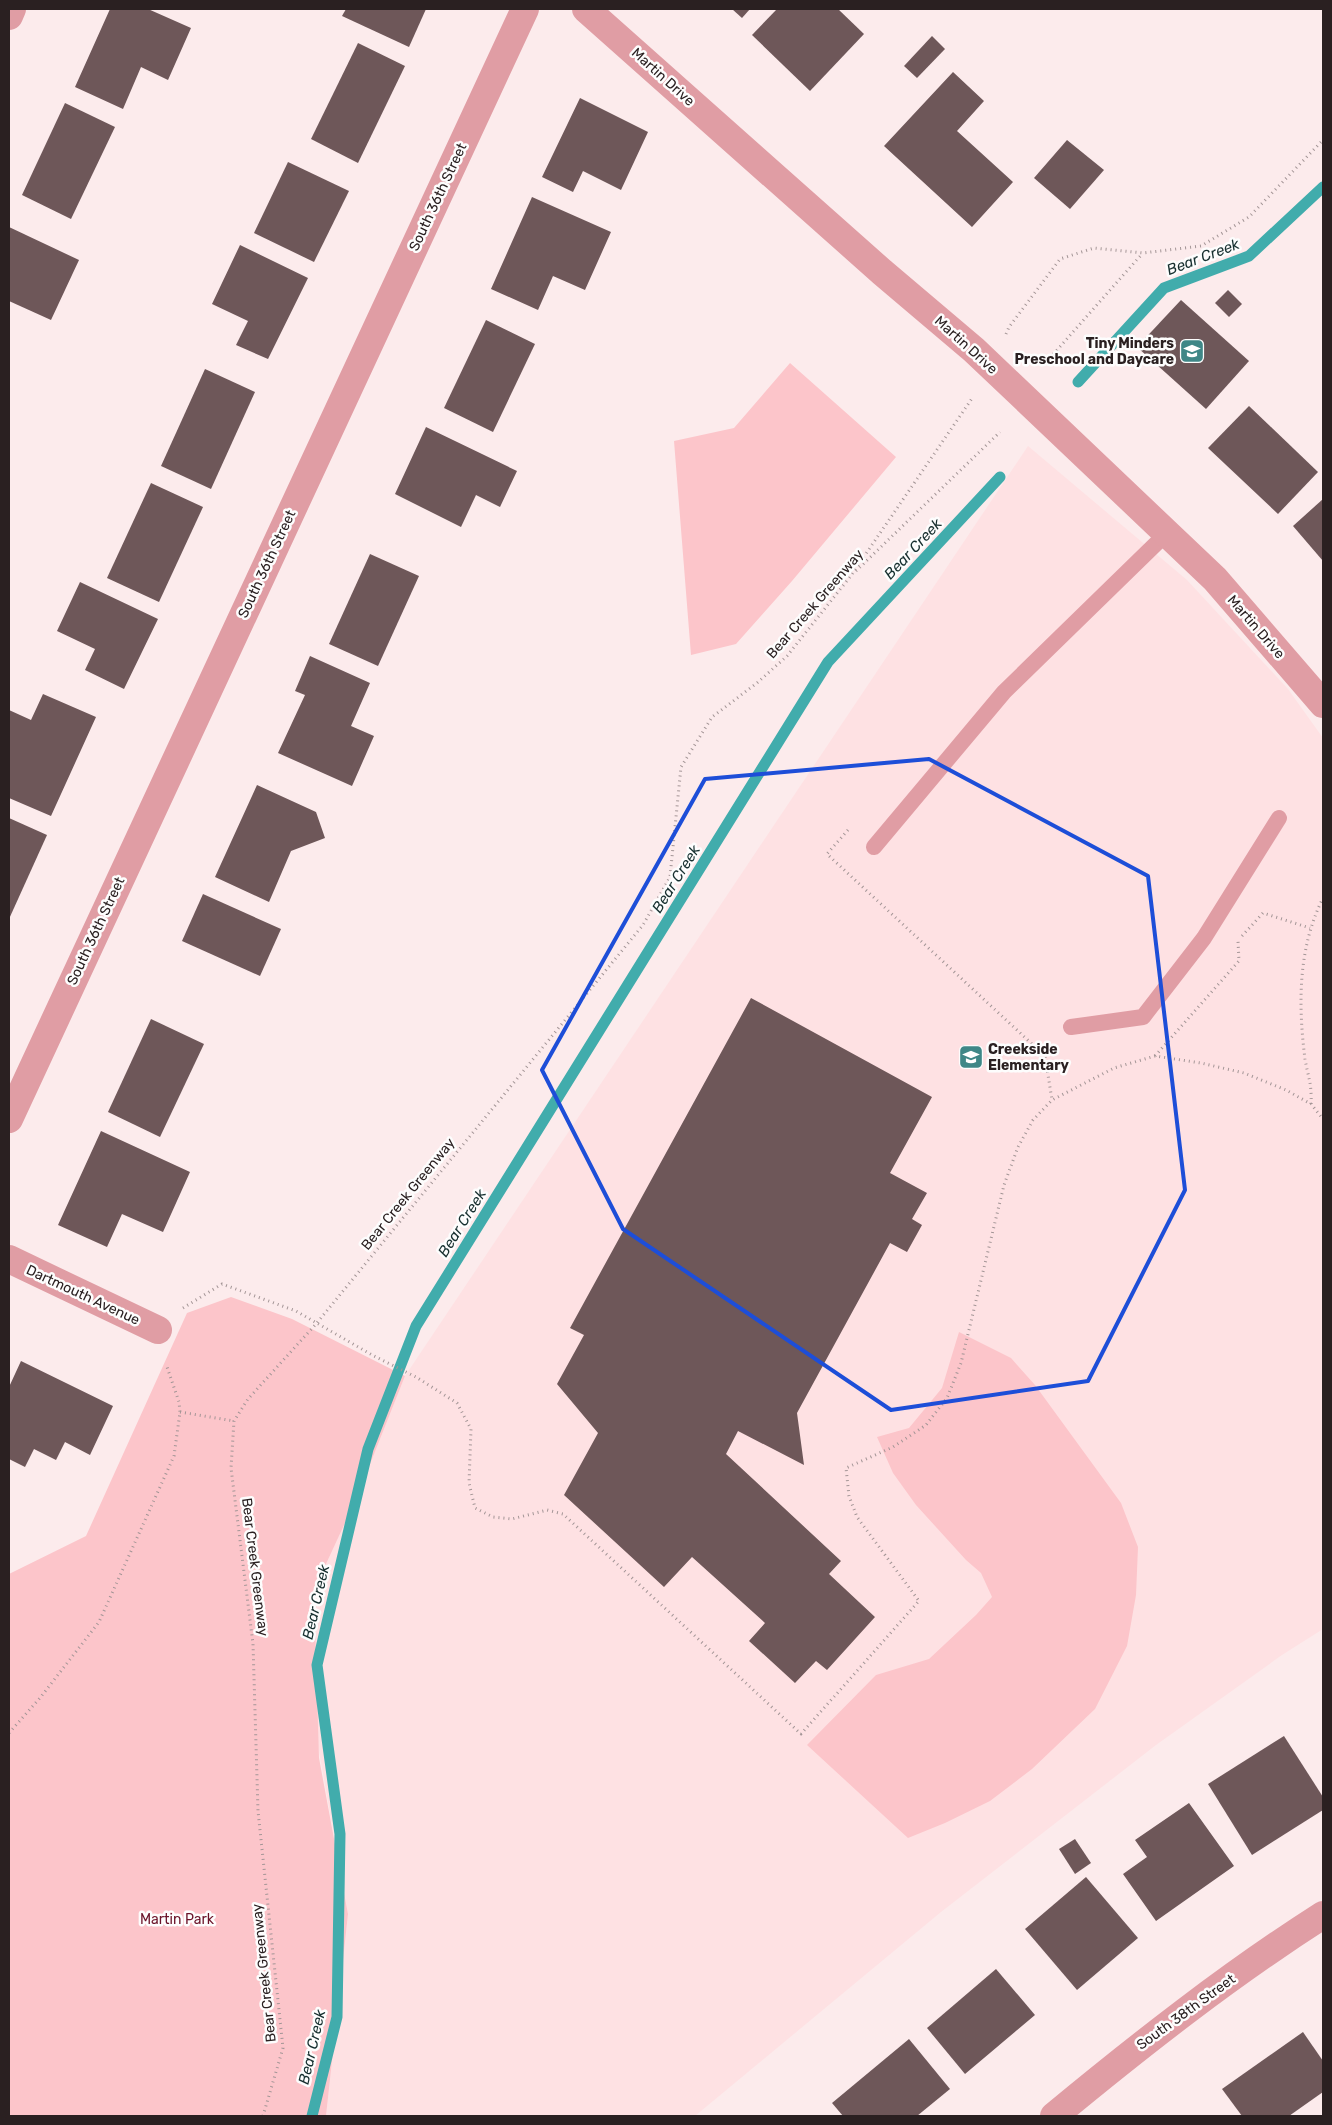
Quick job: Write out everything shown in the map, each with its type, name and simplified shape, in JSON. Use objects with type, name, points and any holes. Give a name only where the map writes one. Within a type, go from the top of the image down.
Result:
[{"type":"street","points":[[9,16],[12,9]]},
{"type":"street","name":"South 36th Street","points":[[9,1119],[525,9]]},
{"type":"street","name":"Martin Drive","points":[[586,9],[882,272],[974,350],[1215,579],[1323,704]]},
{"type":"street","name":"Dartmouth Avenue","points":[[9,1259],[158,1330]]},
{"type":"street","name":"South 38th Street","points":[[1054,2116],[1142,2044],[1296,1932],[1323,1915]]},
{"type":"lane","points":[[874,847],[1004,692],[1167,534]]},
{"type":"lane","points":[[1071,1027],[1142,1017],[1204,938],[1279,818]]},
{"type":"path","points":[[1050,358],[1143,253],[1201,246],[1249,217],[1323,140]]},
{"type":"path","name":"Bear Creek Greenway","points":[[262,2116],[283,2048],[258,1812],[253,1644],[231,1468],[234,1421],[248,1398],[316,1324],[643,925],[670,876],[681,767],[712,718],[757,683],[787,656],[850,577],[1000,432]]},
{"type":"path","points":[[853,825],[826,854],[1045,1056],[1052,1100]]},
{"type":"path","points":[[1311,1104],[1312,1086],[1306,1060],[1301,977],[1310,928],[1323,898]]},
{"type":"path","points":[[1155,1056],[1239,961],[1238,940],[1263,913],[1310,928]]},
{"type":"path","points":[[9,1733],[40,1698],[99,1622],[174,1456],[180,1412],[179,1402],[158,1330],[187,1304],[222,1284],[296,1311],[374,1356],[416,1377],[457,1403],[471,1428],[469,1483],[475,1508],[493,1517],[512,1519],[547,1510],[563,1514],[801,1734],[919,1601],[857,1517],[849,1496],[846,1468],[893,1447],[926,1425],[947,1398],[960,1363],[1004,1186],[1015,1155],[1033,1120],[1052,1100],[1114,1068],[1155,1056],[1201,1063],[1244,1073],[1286,1090],[1311,1104],[1323,1118]]},
{"type":"path","points":[[180,1412],[234,1421]]},
{"type":"highlighted area","points":[[929,759],[1148,876],[1185,1190],[1088,1381],[891,1410],[623,1229],[542,1070],[705,779]]},
{"type":"shaded area","name":"Creekside Elementary","points":[[1028,446],[1187,580],[1288,689],[1323,738],[1323,1629],[1282,1655],[1156,1745],[941,1912],[695,2116],[326,2116],[348,1914],[317,1740],[314,1590],[357,1497],[405,1376]]},
{"type":"green space","points":[[790,363],[896,457],[792,581],[736,644],[691,655],[674,441],[734,428]]},
{"type":"green space","name":"Martin Park","points":[[231,1297],[292,1319],[405,1376],[357,1497],[314,1590],[319,1758],[348,1914],[326,2116],[9,2116],[9,1574],[86,1536],[187,1313]]},
{"type":"green space","points":[[959,1332],[1011,1358],[1035,1385],[1121,1503],[1138,1547],[1136,1595],[1127,1646],[1095,1709],[1032,1769],[990,1801],[945,1823],[908,1838],[807,1745],[876,1675],[929,1659],[976,1615],[992,1597],[981,1573],[966,1560],[916,1505],[893,1473],[877,1437],[909,1428],[942,1388]]},
{"type":"building","points":[[110,9],[148,9],[191,28],[168,80],[141,67],[123,109],[75,87]]},
{"type":"building","points":[[346,9],[426,9],[409,47],[342,16]]},
{"type":"building","points":[[732,9],[750,9],[742,18]]},
{"type":"building","points":[[777,9],[838,9],[864,34],[810,91],[752,35]]},
{"type":"building","points":[[932,36],[945,49],[917,78],[904,66]]},
{"type":"building","points":[[358,43],[405,66],[358,163],[311,139]]},
{"type":"building","points":[[953,72],[984,101],[957,131],[1013,182],[972,227],[884,146]]},
{"type":"building","points":[[580,98],[648,132],[621,190],[583,171],[573,192],[542,177]]},
{"type":"building","points":[[65,103],[115,127],[71,219],[22,195]]},
{"type":"building","points":[[1067,140],[1104,170],[1070,209],[1034,178]]},
{"type":"building","points":[[288,162],[349,191],[314,262],[254,233]]},
{"type":"building","points":[[532,197],[611,232],[585,290],[553,276],[538,310],[491,289]]},
{"type":"building","points":[[9,227],[79,260],[51,320],[9,301]]},
{"type":"building","points":[[240,245],[308,278],[268,359],[236,345],[248,321],[212,304]]},
{"type":"building","points":[[1228,290],[1242,304],[1229,317],[1215,303]]},
{"type":"building","points":[[1181,300],[1249,361],[1206,409],[1137,347]]},
{"type":"building","points":[[486,320],[535,344],[493,432],[444,408]]},
{"type":"building","points":[[205,369],[255,392],[211,489],[161,466]]},
{"type":"building","points":[[1249,406],[1318,472],[1278,514],[1208,448]]},
{"type":"building","points":[[426,427],[517,471],[500,507],[476,495],[461,527],[395,494]]},
{"type":"building","points":[[151,483],[203,507],[159,602],[107,578]]},
{"type":"building","points":[[1323,499],[1323,561],[1293,526]]},
{"type":"building","points":[[370,554],[419,576],[378,666],[329,644]]},
{"type":"building","points":[[80,582],[158,619],[124,689],[85,670],[95,649],[57,631]]},
{"type":"building","points":[[310,656],[370,683],[351,726],[374,736],[352,786],[278,753],[305,695],[295,691]]},
{"type":"building","points":[[43,694],[96,717],[51,816],[9,798],[9,710],[31,720]]},
{"type":"building","points":[[257,785],[316,812],[325,838],[291,851],[269,902],[215,877]]},
{"type":"building","points":[[9,818],[47,835],[9,919]]},
{"type":"building","points":[[203,894],[281,929],[260,976],[182,941]]},
{"type":"building","points":[[751,998],[932,1097],[890,1173],[927,1193],[912,1219],[922,1225],[907,1252],[890,1243],[797,1413],[804,1465],[738,1431],[726,1454],[841,1561],[829,1574],[875,1617],[827,1670],[816,1661],[795,1683],[749,1641],[765,1623],[692,1557],[664,1587],[564,1495],[598,1433],[557,1384],[584,1335],[570,1328]]},
{"type":"building","points":[[151,1019],[204,1044],[160,1137],[108,1112]]},
{"type":"building","points":[[101,1131],[190,1172],[163,1232],[122,1214],[107,1247],[58,1225]]},
{"type":"building","points":[[21,1361],[113,1406],[90,1455],[65,1442],[56,1460],[34,1449],[25,1467],[9,1459],[9,1387]]},
{"type":"building","points":[[1284,1736],[1323,1797],[1323,1810],[1252,1855],[1208,1784]]},
{"type":"building","points":[[1189,1803],[1234,1866],[1156,1921],[1123,1874],[1147,1857],[1135,1840]]},
{"type":"building","points":[[1075,1839],[1091,1863],[1075,1874],[1059,1849]]},
{"type":"building","points":[[1086,1877],[1138,1938],[1077,1990],[1025,1929]]},
{"type":"building","points":[[996,1969],[1035,2015],[965,2074],[927,2028]]},
{"type":"building","points":[[1303,2032],[1323,2061],[1323,2092],[1289,2116],[1242,2116],[1222,2089]]},
{"type":"building","points":[[909,2039],[950,2089],[917,2116],[843,2116],[832,2103]]},
{"type":"waterway","name":"Bear Creek","points":[[1078,382],[1164,288],[1249,256],[1323,187]]},
{"type":"waterway","name":"Bear Creek","points":[[312,2116],[337,2017],[340,1834],[317,1665],[368,1449],[416,1326],[828,662],[1000,477]]},
{"type":"place","name":"Tiny Minders Preschool and Daycare","points":[[1192,351]]},
{"type":"place","name":"Creekside Elementary","points":[[971,1057]]}]
